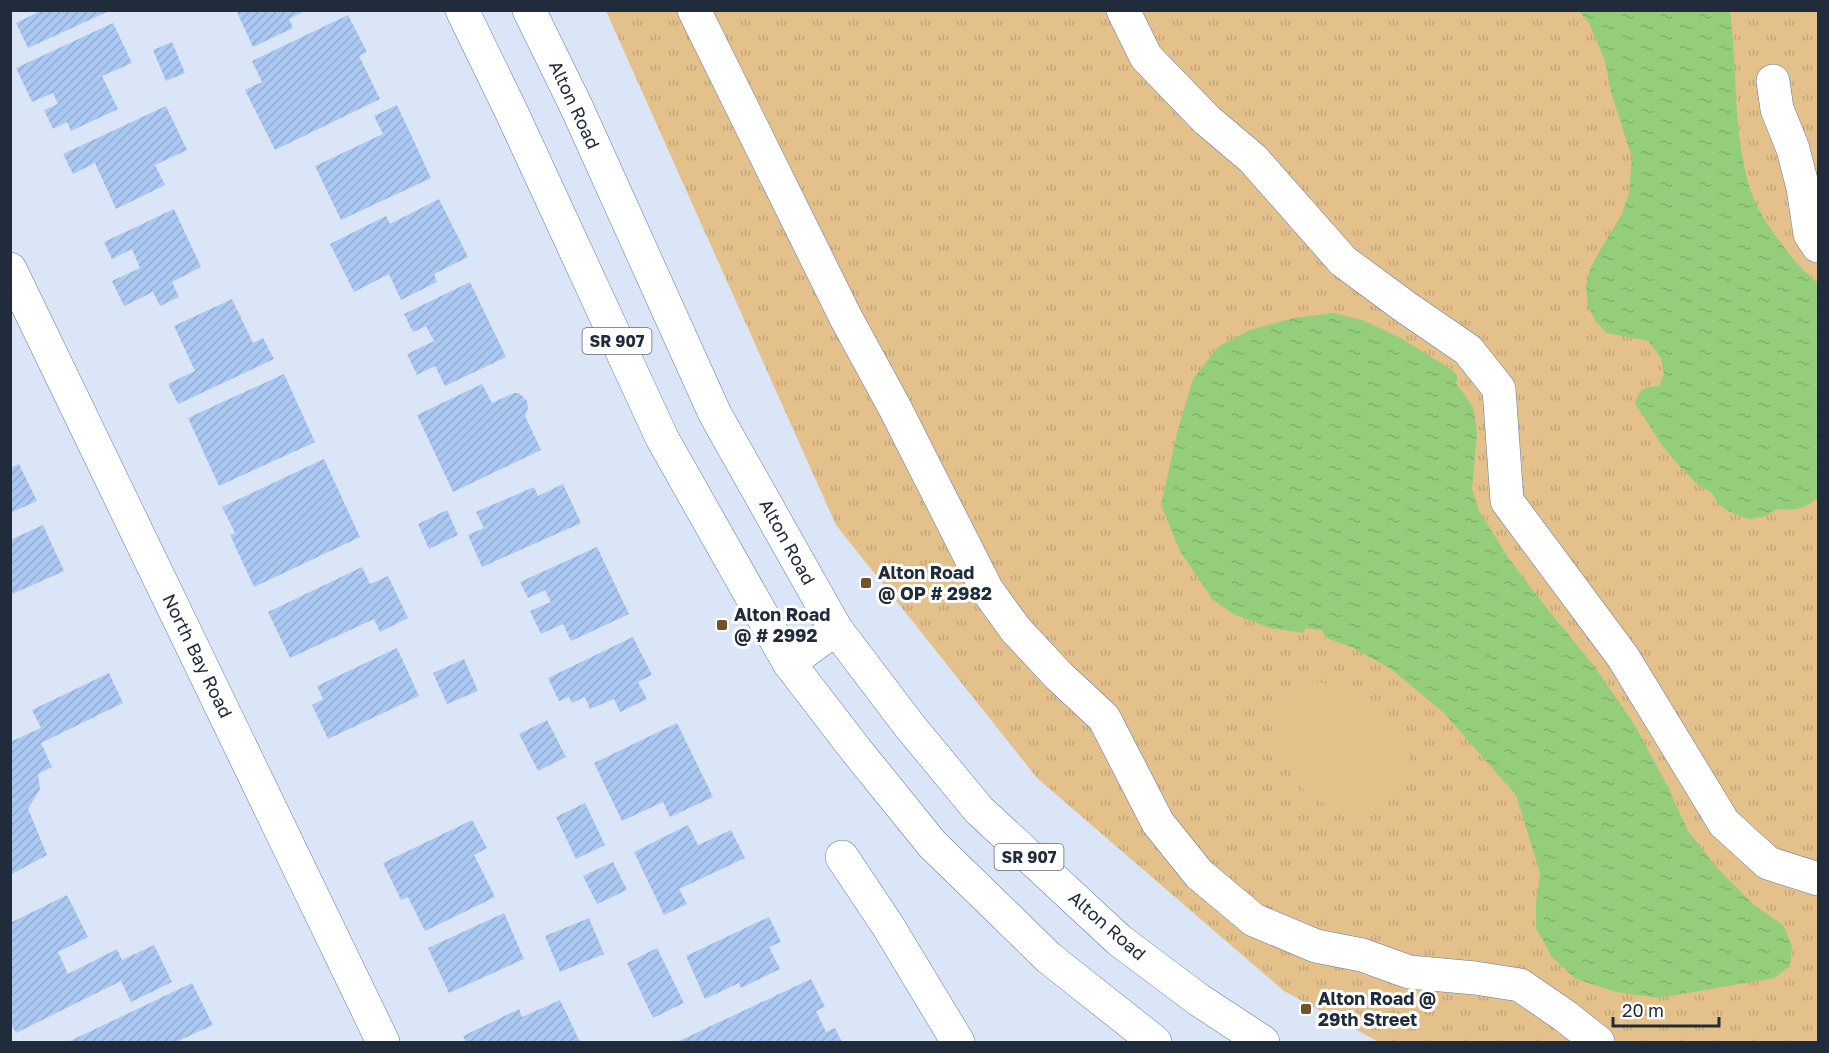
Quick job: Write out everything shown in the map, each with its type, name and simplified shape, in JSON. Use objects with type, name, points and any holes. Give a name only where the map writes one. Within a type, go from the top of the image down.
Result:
[{"type":"main road","name":"SR 907","points":[[462,10],[662,438],[789,663],[933,844],[1049,957],[1155,1042]]},
{"type":"main road","name":"Alton Road","points":[[529,10],[576,106],[715,414],[836,629],[908,724],[979,810],[1119,940],[1199,1000],[1263,1042]]},
{"type":"main road","points":[[694,10],[846,318],[895,408],[987,590],[1016,630],[1059,676],[1104,718],[1158,823],[1199,874],[1254,921],[1316,946],[1362,955],[1409,972],[1475,978],[1520,986],[1565,1016],[1598,1042]]},
{"type":"main road","points":[[1123,10],[1146,57],[1207,120],[1253,159],[1343,261],[1468,350],[1499,389],[1507,501],[1623,657],[1724,823],[1768,863],[1818,879]]},
{"type":"main road","points":[[1773,81],[1777,109],[1793,149],[1803,188],[1810,234],[1818,246]]},
{"type":"main road","name":"North Bay Road","points":[[10,268],[383,1042]]},
{"type":"main road","points":[[789,663],[836,629]]},
{"type":"main road","points":[[842,857],[888,926],[958,1042]]},
{"type":"green space","points":[[606,11],[1818,11],[1818,1042],[1379,1042],[1284,991],[1037,778],[836,525]]},
{"type":"green space","points":[[1320,682],[1355,693],[1389,719],[1408,747],[1411,772],[1401,789],[1383,805],[1356,811],[1330,808],[1302,788],[1281,760],[1274,733],[1279,708],[1295,687]]},
{"type":"water","points":[[1579,11],[1730,11],[1738,125],[1751,192],[1763,217],[1783,245],[1801,268],[1818,283],[1818,498],[1804,506],[1790,510],[1778,509],[1766,516],[1749,519],[1719,505],[1712,493],[1698,485],[1661,444],[1635,403],[1643,389],[1659,386],[1664,374],[1661,358],[1648,341],[1607,333],[1596,322],[1588,306],[1586,286],[1590,269],[1621,216],[1629,193],[1632,158],[1611,92],[1605,61],[1589,23]]},
{"type":"water","points":[[1334,313],[1362,320],[1399,337],[1458,376],[1456,383],[1473,407],[1477,431],[1472,489],[1479,511],[1509,559],[1594,666],[1634,724],[1666,783],[1688,831],[1718,869],[1754,905],[1783,925],[1792,946],[1790,966],[1774,978],[1659,998],[1616,992],[1576,979],[1552,957],[1536,928],[1536,902],[1540,873],[1516,795],[1443,712],[1391,669],[1353,648],[1325,637],[1322,630],[1305,628],[1304,633],[1270,628],[1235,615],[1213,600],[1180,551],[1161,505],[1178,429],[1193,379],[1218,347],[1250,330],[1294,318]]},
{"type":"building","points":[[42,10],[106,10],[107,12],[28,48],[16,23]]},
{"type":"building","points":[[236,10],[307,10],[289,19],[293,28],[253,47]]},
{"type":"building","points":[[348,15],[367,52],[359,56],[380,99],[275,150],[245,90],[262,82],[252,61]]},
{"type":"building","points":[[113,23],[132,63],[102,76],[118,109],[71,131],[67,122],[53,129],[44,110],[58,104],[53,93],[32,102],[16,68]]},
{"type":"building","points":[[172,42],[185,73],[166,81],[153,50]]},
{"type":"building","points":[[397,105],[431,178],[341,220],[315,166],[383,134],[374,116]]},
{"type":"building","points":[[166,106],[187,150],[155,165],[165,185],[116,209],[95,163],[73,174],[63,154]]},
{"type":"building","points":[[439,199],[468,257],[434,274],[437,282],[401,300],[389,274],[354,292],[330,244],[386,216],[390,224]]},
{"type":"building","points":[[174,209],[201,267],[172,282],[179,297],[160,306],[153,292],[124,306],[112,281],[140,268],[132,249],[112,259],[104,242]]},
{"type":"building","points":[[470,282],[506,357],[445,386],[435,366],[417,375],[407,354],[434,341],[426,326],[413,332],[404,314]]},
{"type":"building","points":[[232,299],[253,343],[263,338],[274,359],[178,404],[168,384],[195,371],[174,326]]},
{"type":"building","points":[[284,374],[315,442],[219,486],[188,418]]},
{"type":"building","points":[[482,384],[492,403],[514,393],[519,393],[527,401],[528,408],[525,416],[541,450],[453,492],[417,415]]},
{"type":"building","points":[[324,459],[360,537],[254,587],[230,535],[235,533],[222,507]]},
{"type":"building","points":[[19,464],[37,501],[10,513],[10,468]]},
{"type":"building","points":[[563,484],[581,523],[482,567],[468,535],[484,528],[476,512],[534,487],[538,496]]},
{"type":"building","points":[[447,510],[458,535],[429,549],[418,524]]},
{"type":"building","points":[[43,525],[64,571],[10,595],[10,540]]},
{"type":"building","points":[[597,547],[629,614],[571,641],[563,624],[541,634],[530,611],[551,602],[545,590],[528,598],[520,582]]},
{"type":"building","points":[[362,567],[370,584],[388,576],[408,618],[380,632],[374,619],[290,658],[268,612]]},
{"type":"building","points":[[633,637],[652,675],[638,682],[647,699],[620,712],[614,699],[590,709],[585,697],[572,703],[569,697],[559,701],[548,678]]},
{"type":"building","points":[[397,648],[419,696],[328,739],[312,705],[323,699],[317,686]]},
{"type":"building","points":[[464,659],[478,691],[447,704],[433,673]]},
{"type":"building","points":[[109,673],[123,703],[41,743],[52,767],[38,774],[40,789],[28,809],[47,855],[10,875],[10,742],[41,728],[32,710]]},
{"type":"building","points":[[547,720],[566,757],[538,771],[519,734]]},
{"type":"building","points":[[677,723],[713,797],[670,817],[663,802],[622,821],[594,763]]},
{"type":"building","points":[[585,803],[605,845],[576,859],[556,817]]},
{"type":"building","points":[[472,820],[487,848],[474,855],[495,897],[425,931],[408,897],[401,900],[383,863]]},
{"type":"building","points":[[688,825],[698,845],[731,830],[745,858],[679,889],[687,904],[664,915],[634,852]]},
{"type":"building","points":[[613,862],[627,890],[597,904],[583,876]]},
{"type":"building","points":[[67,895],[88,937],[58,952],[68,974],[117,949],[122,960],[154,945],[172,982],[131,1002],[121,981],[16,1033],[10,1022],[10,923]]},
{"type":"building","points":[[504,913],[524,959],[449,993],[428,948]]},
{"type":"building","points":[[769,917],[781,942],[769,947],[780,969],[741,988],[739,983],[705,999],[686,956]]},
{"type":"building","points":[[589,918],[604,954],[560,972],[545,936]]},
{"type":"building","points":[[657,948],[684,1003],[653,1018],[627,963]]},
{"type":"building","points":[[811,979],[825,1007],[816,1011],[826,1032],[835,1028],[842,1042],[677,1042]]},
{"type":"building","points":[[192,983],[213,1025],[176,1042],[68,1042]]},
{"type":"building","points":[[560,1000],[580,1042],[466,1042],[463,1036],[519,1009],[522,1017]]},
{"type":"place","name":"Alton Road @ OP # 2982","points":[[866,583]]},
{"type":"place","name":"Alton Road @ # 2992","points":[[722,625]]},
{"type":"place","name":"Alton Road @ 29th Street","points":[[1306,1009]]}]
